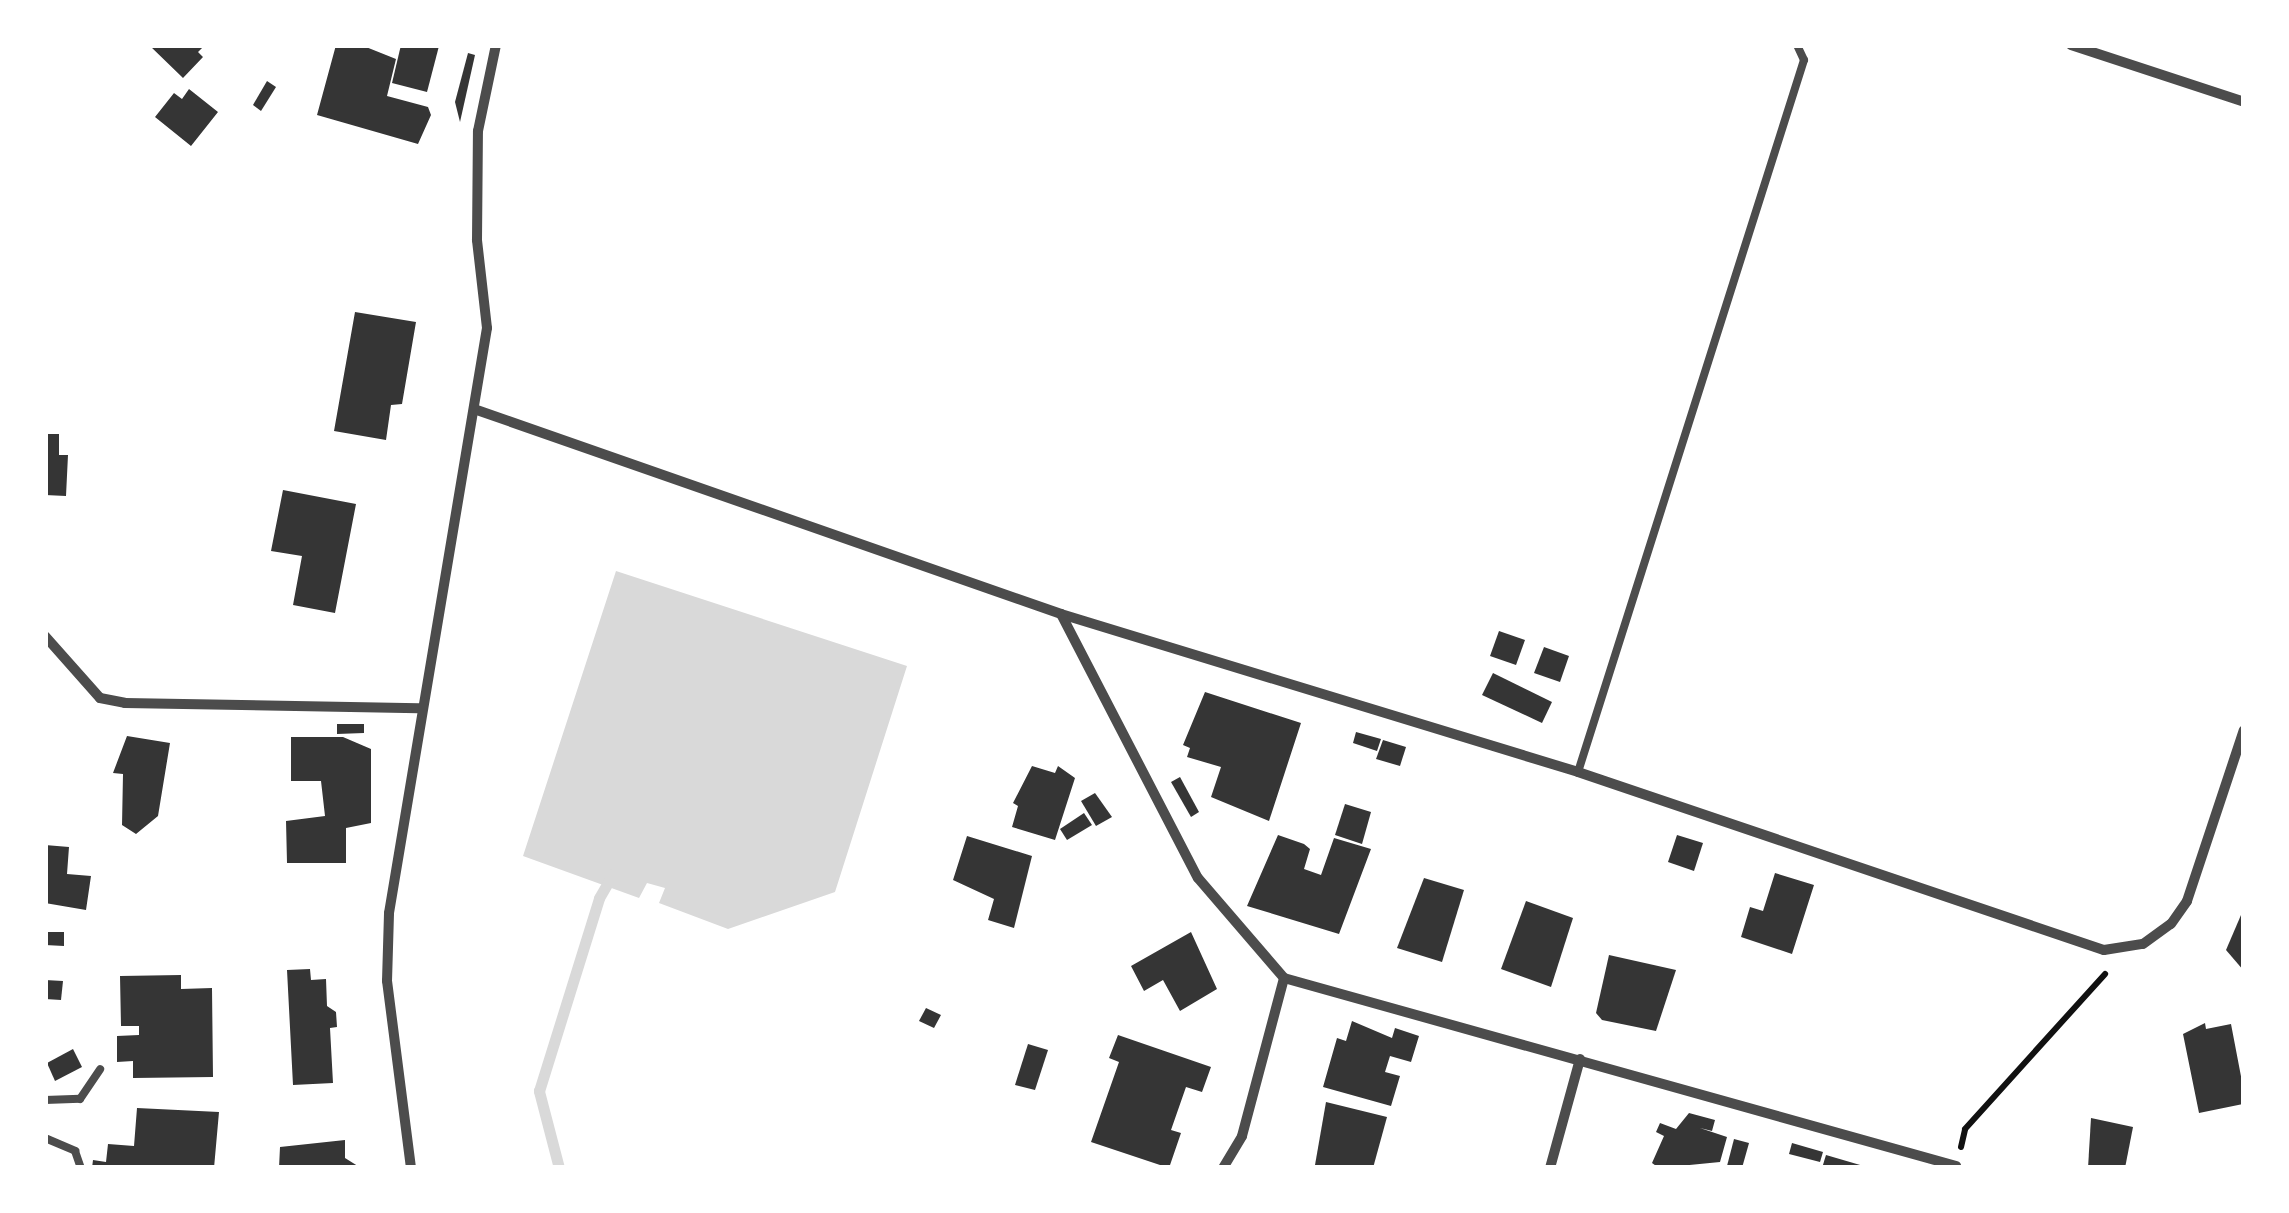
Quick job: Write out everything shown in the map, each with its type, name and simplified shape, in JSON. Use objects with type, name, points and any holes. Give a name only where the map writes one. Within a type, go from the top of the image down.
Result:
[{"type":"street","points":[[411,1168],[387,964],[419,708],[486,328],[477,240],[478,132],[496,45]]},
{"type":"street","points":[[2071,45],[2244,102]]},
{"type":"street","points":[[474,410],[1061,614],[1578,772],[2072,942],[2126,950],[2171,924],[2186,900],[2244,730]]},
{"type":"street","points":[[1061,614],[1198,878],[1284,978],[1956,1166]]},
{"type":"street","points":[[45,636],[100,698],[125,703],[419,708]]},
{"type":"street","points":[[1223,1168],[1242,1136],[1284,978]]},
{"type":"street","points":[[1550,1168],[1580,1059]]},
{"type":"lane","points":[[1578,772],[1804,60],[1797,45]]},
{"type":"lane","points":[[45,1100],[80,1099],[100,1069]]},
{"type":"lane","points":[[45,1138],[75,1151],[80,1168]]},
{"type":"path","points":[[1956,1166],[1965,1128],[2126,950]]},
{"type":"shaded area","points":[[616,571],[907,666],[835,892],[728,929],[659,903],[665,888],[647,883],[639,898],[523,856]]},
{"type":"building","points":[[149,45],[205,45],[198,52],[203,57],[183,78]]},
{"type":"building","points":[[336,45],[361,45],[396,59],[387,96],[428,107],[431,115],[418,144],[317,115]]},
{"type":"building","points":[[401,45],[439,46],[427,92],[392,83]]},
{"type":"building","points":[[468,53],[475,55],[460,122],[455,102]]},
{"type":"building","points":[[267,81],[276,87],[261,111],[253,105]]},
{"type":"building","points":[[189,89],[218,112],[191,146],[155,117],[174,93],[182,99]]},
{"type":"building","points":[[355,312],[416,322],[402,404],[391,405],[386,440],[334,431]]},
{"type":"building","points":[[45,434],[59,434],[59,455],[68,455],[66,496],[45,495]]},
{"type":"building","points":[[283,490],[356,504],[335,613],[293,605],[302,556],[271,551]]},
{"type":"building","points":[[1499,631],[1525,640],[1516,665],[1490,656]]},
{"type":"building","points":[[1544,647],[1569,656],[1560,682],[1534,673]]},
{"type":"building","points":[[1493,673],[1552,702],[1542,723],[1482,695]]},
{"type":"building","points":[[1205,692],[1301,723],[1269,821],[1211,797],[1221,767],[1187,757],[1190,748],[1183,745]]},
{"type":"building","points":[[337,724],[364,724],[364,733],[337,734]]},
{"type":"building","points":[[1356,732],[1381,739],[1377,751],[1353,743]]},
{"type":"building","points":[[127,736],[170,743],[158,816],[136,834],[122,825],[123,774],[113,773]]},
{"type":"building","points":[[291,737],[343,737],[371,749],[371,823],[346,828],[346,863],[287,863],[286,821],[325,816],[321,781],[291,781]]},
{"type":"building","points":[[1383,740],[1406,747],[1400,766],[1376,759]]},
{"type":"building","points":[[1032,766],[1055,773],[1058,766],[1075,778],[1055,840],[1012,827],[1018,806],[1013,803]]},
{"type":"building","points":[[1180,777],[1199,812],[1191,817],[1171,782]]},
{"type":"building","points":[[1095,793],[1112,817],[1096,826],[1081,801]]},
{"type":"building","points":[[1345,804],[1371,812],[1362,844],[1335,835]]},
{"type":"building","points":[[1084,813],[1092,825],[1067,840],[1060,829]]},
{"type":"building","points":[[1278,835],[1310,849],[1304,869],[1321,875],[1334,838],[1371,849],[1339,934],[1247,906]]},
{"type":"building","points":[[1677,835],[1703,843],[1694,871],[1668,862]]},
{"type":"building","points":[[967,836],[1032,856],[1014,928],[988,920],[994,899],[953,880]]},
{"type":"building","points":[[45,845],[69,847],[67,874],[91,876],[86,910],[45,903]]},
{"type":"building","points":[[1775,873],[1814,885],[1792,954],[1741,937],[1750,907],[1763,911]]},
{"type":"building","points":[[1424,878],[1464,890],[1442,962],[1397,948]]},
{"type":"building","points":[[1526,901],[1573,918],[1551,987],[1501,969]]},
{"type":"building","points":[[2244,908],[2244,971],[2226,950]]},
{"type":"building","points":[[45,932],[64,932],[64,946],[45,945]]},
{"type":"building","points":[[1191,932],[1217,989],[1180,1011],[1163,980],[1144,991],[1131,966]]},
{"type":"building","points":[[1609,955],[1676,970],[1656,1031],[1602,1020],[1596,1013]]},
{"type":"building","points":[[310,969],[311,980],[326,979],[327,1006],[336,1012],[337,1027],[330,1028],[333,1083],[293,1085],[287,970]]},
{"type":"building","points":[[181,975],[181,989],[212,988],[213,1077],[133,1078],[133,1061],[117,1062],[117,1036],[139,1035],[139,1026],[121,1026],[120,976]]},
{"type":"building","points":[[45,980],[63,981],[61,1000],[45,999]]},
{"type":"building","points":[[926,1008],[941,1015],[934,1028],[919,1021]]},
{"type":"building","points":[[1352,1021],[1392,1038],[1395,1028],[1419,1036],[1411,1062],[1390,1056],[1385,1072],[1400,1076],[1391,1106],[1323,1087],[1337,1038],[1346,1041]]},
{"type":"building","points":[[2205,1023],[2206,1029],[2231,1024],[2244,1092],[2243,1104],[2199,1113],[2183,1034]]},
{"type":"building","points":[[1118,1035],[1211,1067],[1202,1092],[1186,1087],[1171,1130],[1181,1133],[1169,1168],[1091,1142],[1119,1062],[1109,1058]]},
{"type":"building","points":[[1028,1044],[1048,1050],[1035,1090],[1015,1085]]},
{"type":"building","points":[[73,1049],[82,1067],[55,1081],[47,1063]]},
{"type":"building","points":[[1326,1102],[1387,1117],[1373,1168],[1315,1165]]},
{"type":"building","points":[[137,1108],[219,1112],[214,1168],[92,1168],[93,1160],[106,1162],[108,1144],[134,1146]]},
{"type":"building","points":[[1689,1113],[1715,1120],[1712,1131],[1700,1128],[1727,1137],[1720,1162],[1659,1168],[1652,1163],[1664,1136],[1656,1132],[1660,1123],[1676,1129]]},
{"type":"building","points":[[2091,1118],[2133,1127],[2125,1168],[2088,1168]]},
{"type":"building","points":[[1734,1139],[1749,1143],[1742,1168],[1727,1166]]},
{"type":"building","points":[[345,1140],[345,1158],[361,1168],[279,1168],[280,1147]]},
{"type":"building","points":[[1792,1143],[1823,1152],[1820,1162],[1789,1154]]},
{"type":"building","points":[[1826,1155],[1867,1167],[1867,1168],[1822,1168]]},
{"type":"waterway","points":[[559,1168],[539,1091],[599,898],[613,874]]}]
